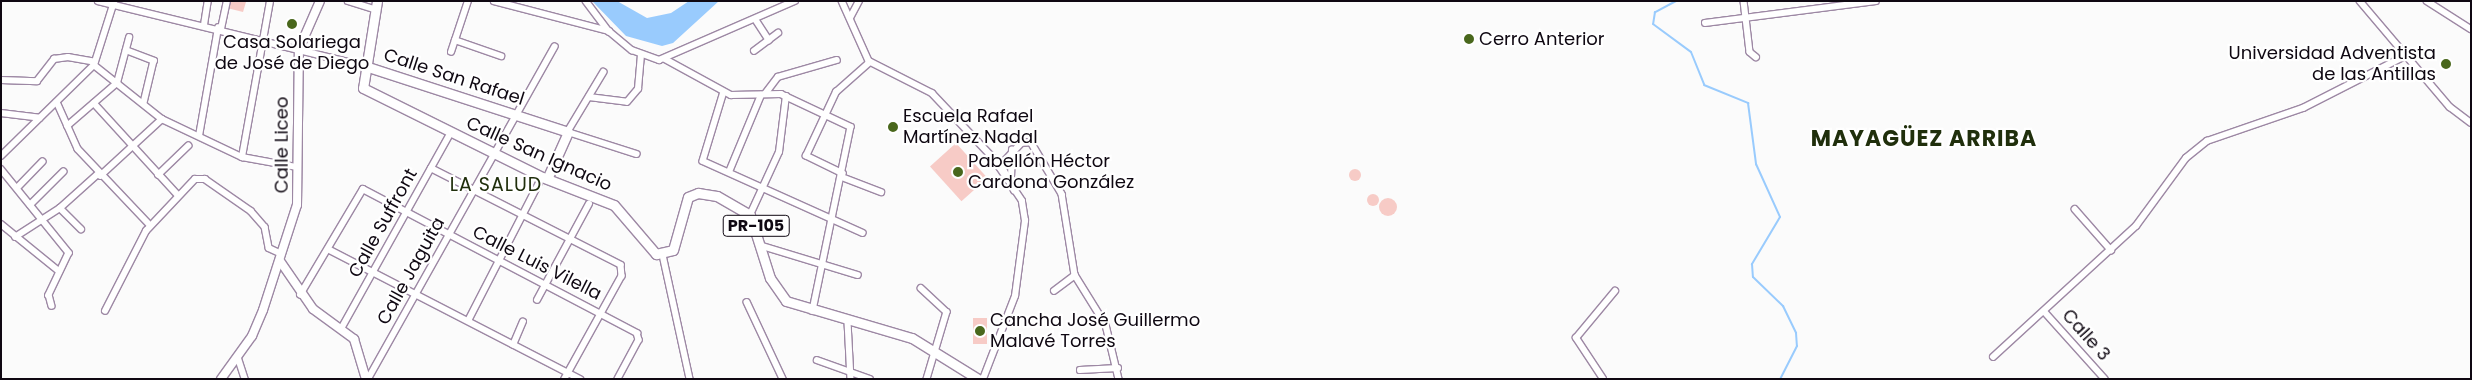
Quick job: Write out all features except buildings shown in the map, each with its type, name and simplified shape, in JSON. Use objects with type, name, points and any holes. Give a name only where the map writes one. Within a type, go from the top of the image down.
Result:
[{"type":"main road","points":[[365,66],[376,5]]},
{"type":"main road","name":"Calle San Rafael","points":[[365,66],[568,132]]},
{"type":"main road","name":"Calle San Ignacio","points":[[365,66],[363,88],[544,178],[614,205],[650,251],[663,255]]},
{"type":"main road","points":[[544,178],[568,132]]},
{"type":"main road","name":"PR-105","points":[[663,255],[674,247],[688,197],[698,193],[717,196],[750,215],[778,294],[813,311],[912,338],[936,350],[978,379]]},
{"type":"street","name":"Calle San Rafael","points":[[98,1],[137,4],[204,25],[365,66]]},
{"type":"street","points":[[204,25],[208,1]]},
{"type":"street","points":[[199,136],[227,1]]},
{"type":"street","points":[[242,157],[270,1]]},
{"type":"street","name":"Calle Liceo","points":[[221,379],[238,357],[263,310],[281,258],[297,201],[299,49],[320,1]]},
{"type":"street","points":[[348,1],[376,5]]},
{"type":"street","points":[[451,52],[468,1]]},
{"type":"street","points":[[494,1],[609,31]]},
{"type":"street","points":[[586,1],[609,31],[641,55],[665,59],[724,92],[786,96],[824,113],[852,130],[813,311]]},
{"type":"street","points":[[665,59],[795,1]]},
{"type":"street","points":[[842,1],[850,18],[860,49],[870,62],[923,85],[998,168],[1014,190]]},
{"type":"street","points":[[850,18],[859,1]]},
{"type":"street","points":[[1744,1],[1750,52],[1756,57]]},
{"type":"street","points":[[1804,1],[1805,9]]},
{"type":"street","points":[[1705,23],[1876,1]]},
{"type":"street","points":[[2360,1],[2409,54],[2450,107],[2471,124]]},
{"type":"street","points":[[2426,1],[2471,30]]},
{"type":"street","points":[[1,156],[94,63],[114,2]]},
{"type":"street","points":[[756,20],[769,40]]},
{"type":"street","points":[[754,51],[778,33]]},
{"type":"street","points":[[67,126],[117,83],[129,38]]},
{"type":"street","points":[[455,40],[501,56]]},
{"type":"street","name":"Calle Jaguita","points":[[367,379],[554,47]]},
{"type":"street","points":[[126,50],[154,61],[144,104]]},
{"type":"street","points":[[1993,357],[2136,226],[2186,158],[2207,140],[2303,108],[2409,54]]},
{"type":"street","points":[[589,97],[627,102],[638,89],[641,55]]},
{"type":"street","points":[[1,80],[37,80],[54,59],[68,56],[94,63],[162,119],[242,157],[297,167]]},
{"type":"street","points":[[729,172],[763,94],[778,77],[837,60]]},
{"type":"street","points":[[870,62],[839,88],[824,113],[808,151],[809,160],[881,192]]},
{"type":"street","points":[[568,132],[604,72]]},
{"type":"street","points":[[724,92],[703,161],[863,233]]},
{"type":"street","points":[[750,215],[779,152],[786,96]]},
{"type":"street","points":[[57,102],[78,149],[99,175],[150,225]]},
{"type":"street","points":[[94,103],[177,194]]},
{"type":"street","points":[[1,113],[40,118]]},
{"type":"street","points":[[15,238],[39,220],[60,208],[133,147],[162,119]]},
{"type":"street","name":"Calle Suffront","points":[[341,328],[451,132]]},
{"type":"street","name":"Calle San Rafael","points":[[568,132],[636,154]]},
{"type":"street","points":[[998,168],[1012,150],[1031,142],[1062,194],[1075,275],[1106,325],[1118,368],[1119,379]]},
{"type":"street","points":[[158,175],[188,146]]},
{"type":"street","points":[[983,379],[996,355],[1018,284],[1025,213],[1011,179],[1012,150]]},
{"type":"street","points":[[18,187],[42,162]]},
{"type":"street","points":[[431,168],[619,263],[623,273],[565,379]]},
{"type":"street","points":[[998,168],[1011,179]]},
{"type":"street","points":[[1,169],[18,187],[39,220],[69,253],[49,295],[52,306]]},
{"type":"street","points":[[30,205],[63,172]]},
{"type":"street","points":[[468,321],[497,260],[544,178]]},
{"type":"street","points":[[105,311],[150,225],[177,194],[195,179],[205,180],[256,215],[265,227],[269,248],[281,258],[300,295],[354,339],[367,379]]},
{"type":"street","name":"Calle Luis Vilella","points":[[328,248],[364,189],[637,333],[640,340],[618,379]]},
{"type":"street","points":[[537,300],[589,204]]},
{"type":"street","points":[[60,208],[81,229]]},
{"type":"street","points":[[2075,209],[2111,250]]},
{"type":"street","points":[[1,224],[15,238],[60,271]]},
{"type":"street","points":[[762,246],[858,275]]},
{"type":"street","points":[[300,295],[328,248],[415,295],[580,379]]},
{"type":"street","points":[[663,255],[690,379]]},
{"type":"street","points":[[1054,291],[1075,275]]},
{"type":"street","points":[[921,288],[947,312],[927,379]]},
{"type":"street","points":[[1603,379],[1576,338],[1615,291]]},
{"type":"street","points":[[747,302],[783,379]]},
{"type":"street","name":"Calle 3","points":[[2044,311],[2105,379]]},
{"type":"street","points":[[513,345],[523,322]]},
{"type":"street","points":[[848,322],[851,379]]},
{"type":"street","points":[[238,357],[245,379]]},
{"type":"street","points":[[817,360],[870,379]]},
{"type":"street","points":[[1080,370],[1118,368]]},
{"type":"shaded area","points":[[229,1],[246,2],[243,12],[227,8]]},
{"type":"shaded area","name":"Pabellón Héctor Cardona González","points":[[956,143],[987,178],[961,201],[930,166]]},
{"type":"shaded area","points":[[1353,169],[1357,169],[1361,175],[1357,181],[1353,181],[1349,177],[1349,173]]},
{"type":"shaded area","points":[[1371,194],[1375,194],[1379,200],[1375,206],[1371,206],[1367,202],[1367,198]]},
{"type":"shaded area","points":[[1388,198],[1394,201],[1397,207],[1394,213],[1388,216],[1382,213],[1379,207],[1382,201]]},
{"type":"shaded area","name":"Cancha José Guillermo Malavé Torres","points":[[973,318],[987,318],[987,344],[973,344]]},
{"type":"water","points":[[592,1],[617,1],[647,18],[671,13],[689,1],[719,1],[673,43],[662,46],[626,36]]},
{"type":"waterway","points":[[1676,1],[1655,12],[1653,24],[1691,52],[1704,85],[1748,103],[1756,164],[1780,217],[1752,264],[1753,277],[1783,306],[1796,333],[1797,346],[1780,379]]},
{"type":"place","name":"Casa Solariega de José de Diego","points":[[292,24]]},
{"type":"place","name":"Cerro Anterior","points":[[1469,39]]},
{"type":"place","name":"Universidad Adventista de las Antillas","points":[[2446,64]]},
{"type":"place","name":"Escuela Rafael Martínez Nadal","points":[[893,127]]},
{"type":"place","name":"Pabellón Héctor Cardona González","points":[[958,172]]},
{"type":"place","name":"Cancha José Guillermo Malavé Torres","points":[[980,331]]},
{"type":"district","name":"MAYAGÜEZ ARRIBA","points":[[1924,139]]},
{"type":"district","name":"LA SALUD","points":[[496,185]]}]
